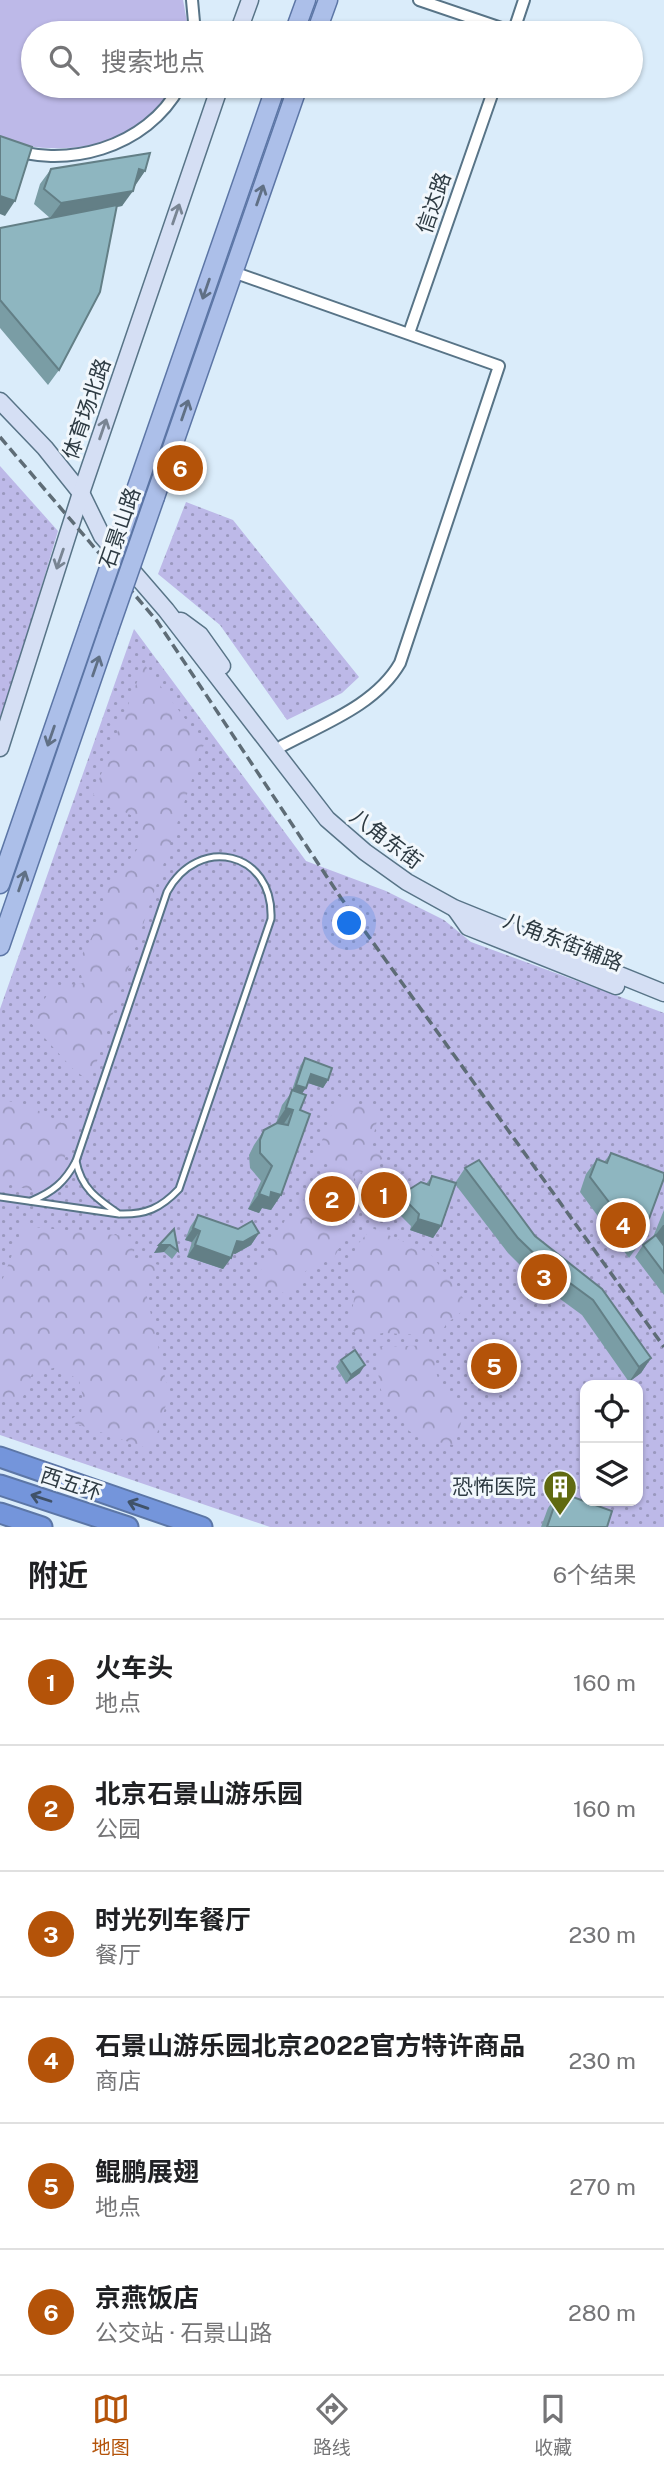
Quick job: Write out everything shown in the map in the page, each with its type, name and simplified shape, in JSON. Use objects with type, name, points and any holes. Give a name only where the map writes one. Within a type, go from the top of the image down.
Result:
[{"type":"highway","points":[[0,1457],[202,1527]]},
{"type":"highway","name":"西五环","points":[[0,1485],[128,1527]]},
{"type":"highway","points":[[0,1513],[42,1527]]},
{"type":"main road","points":[[298,21],[306,0]]},
{"type":"main road","points":[[320,21],[328,0]]},
{"type":"main road","name":"石景山路","points":[[0,884],[272,98]]},
{"type":"main road","name":"石景山路","points":[[0,946],[294,98]]},
{"type":"street","points":[[192,0],[194,21]]},
{"type":"street","points":[[242,21],[250,0]]},
{"type":"street","points":[[419,0],[479,21]]},
{"type":"street","points":[[517,21],[524,0]]},
{"type":"street","points":[[0,146],[11,150],[65,155],[91,152],[119,144],[164,111],[172,98]]},
{"type":"street","name":"体育场北路","points":[[0,748],[80,494],[216,98]]},
{"type":"street","name":"信达路","points":[[409,333],[491,98]]},
{"type":"street","points":[[233,272],[499,366],[400,663],[389,682],[357,706],[282,746]]},
{"type":"street","name":"八角东街","points":[[0,401],[45,448],[80,494],[102,536],[166,610],[327,819],[365,852],[407,882],[454,908],[663,999]]},
{"type":"street","name":"八角东街","points":[[166,610],[200,635],[331,808],[370,845],[427,884],[467,904],[664,982]]},
{"type":"lane","points":[[0,1197],[133,1215],[159,1209],[179,1189],[271,919],[269,892],[260,876],[248,865],[231,858],[215,856],[195,863],[174,880],[76,1161],[65,1180],[47,1194],[30,1201]]},
{"type":"lane","points":[[76,1161],[79,1175],[88,1190],[119,1214]]},
{"type":"green space","points":[[0,0],[183,0],[187,21],[21,21],[21,98],[166,98],[160,107],[142,123],[105,142],[41,148],[0,140]]},
{"type":"green space","points":[[0,466],[58,531],[0,726]]},
{"type":"green space","points":[[186,502],[233,520],[359,677],[342,693],[287,720],[220,625],[158,574]]},
{"type":"green space","points":[[134,629],[306,861],[386,891],[444,920],[471,942],[664,1013],[664,1527],[270,1527],[0,1435],[0,1009]]},
{"type":"green space","points":[[144,664],[204,744],[90,1082],[72,1068],[31,1023],[51,988],[83,983],[78,962],[103,916],[104,893],[142,843],[138,819],[93,795]]},
{"type":"green space","points":[[338,1096],[379,1112],[370,1151],[388,1155],[354,1178],[354,1218],[333,1260],[310,1266],[287,1294],[260,1286],[257,1278],[286,1218],[298,1214],[310,1184],[326,1188],[332,1166],[315,1160]]},
{"type":"green space","points":[[1,1099],[31,1107],[62,1123],[81,1111],[56,1182],[38,1192],[0,1182]]},
{"type":"green space","points":[[23,1226],[136,1237],[133,1259],[159,1265],[145,1288],[169,1395],[152,1450],[68,1421],[81,1413],[83,1397],[79,1380],[57,1367],[32,1374],[21,1402],[0,1396],[0,1286]]},
{"type":"green space","points":[[372,1228],[430,1253],[469,1306],[446,1324],[440,1336],[383,1333],[362,1338],[349,1327],[355,1294],[348,1268],[357,1245]]},
{"type":"green space","points":[[437,1345],[436,1367],[439,1381],[466,1407],[454,1445],[427,1440],[409,1431],[385,1399],[379,1382],[376,1347]]},
{"type":"building","points":[[0,136],[32,147],[15,201],[0,196]]},
{"type":"building","points":[[150,153],[145,171],[139,169],[133,191],[61,203],[44,189],[51,169]]},
{"type":"building","points":[[117,205],[100,292],[59,370],[0,300],[0,228]]},
{"type":"building","points":[[305,1058],[332,1068],[328,1080],[311,1074],[306,1088],[296,1085]]},
{"type":"building","points":[[292,1090],[306,1095],[300,1110],[310,1114],[281,1195],[271,1192],[270,1198],[259,1194],[272,1166],[260,1153],[260,1140],[264,1130],[277,1123],[288,1125],[293,1110],[286,1108]]},
{"type":"building","points":[[611,1153],[664,1173],[640,1243],[590,1177],[597,1159],[607,1163]]},
{"type":"building","points":[[479,1160],[535,1236],[602,1289],[651,1358],[639,1367],[593,1300],[548,1267],[518,1238],[465,1168]]},
{"type":"building","points":[[432,1176],[456,1183],[441,1226],[418,1219],[419,1214],[408,1203],[410,1189],[421,1182],[429,1185]]},
{"type":"building","points":[[198,1215],[238,1229],[252,1221],[259,1233],[243,1242],[237,1241],[231,1258],[195,1245],[200,1231],[193,1228]]},
{"type":"building","points":[[174,1229],[178,1251],[170,1245],[159,1245]]},
{"type":"building","points":[[656,1235],[664,1246],[664,1273],[643,1245]]},
{"type":"building","points":[[355,1350],[365,1365],[351,1375],[341,1360]]},
{"type":"building","points":[[559,1492],[580,1500],[580,1506],[598,1506],[612,1511],[607,1527],[547,1527]]},
{"type":"railway","points":[[0,437],[157,621],[341,898],[664,1347]]},
{"type":"place","name":"京燕饭店","points":[[180,468]]},
{"type":"place","name":"火车头","points":[[384,1195]]},
{"type":"place","name":"北京石景山游乐园","points":[[332,1199]]},
{"type":"place","name":"石景山游乐园北京2022官方特许商品","points":[[623,1225]]},
{"type":"place","name":"时光列车餐厅","points":[[544,1277]]},
{"type":"place","name":"鲲鹏展翅","points":[[494,1366]]},
{"type":"place","name":"恐怖医院","points":[[560,1517]]}]
